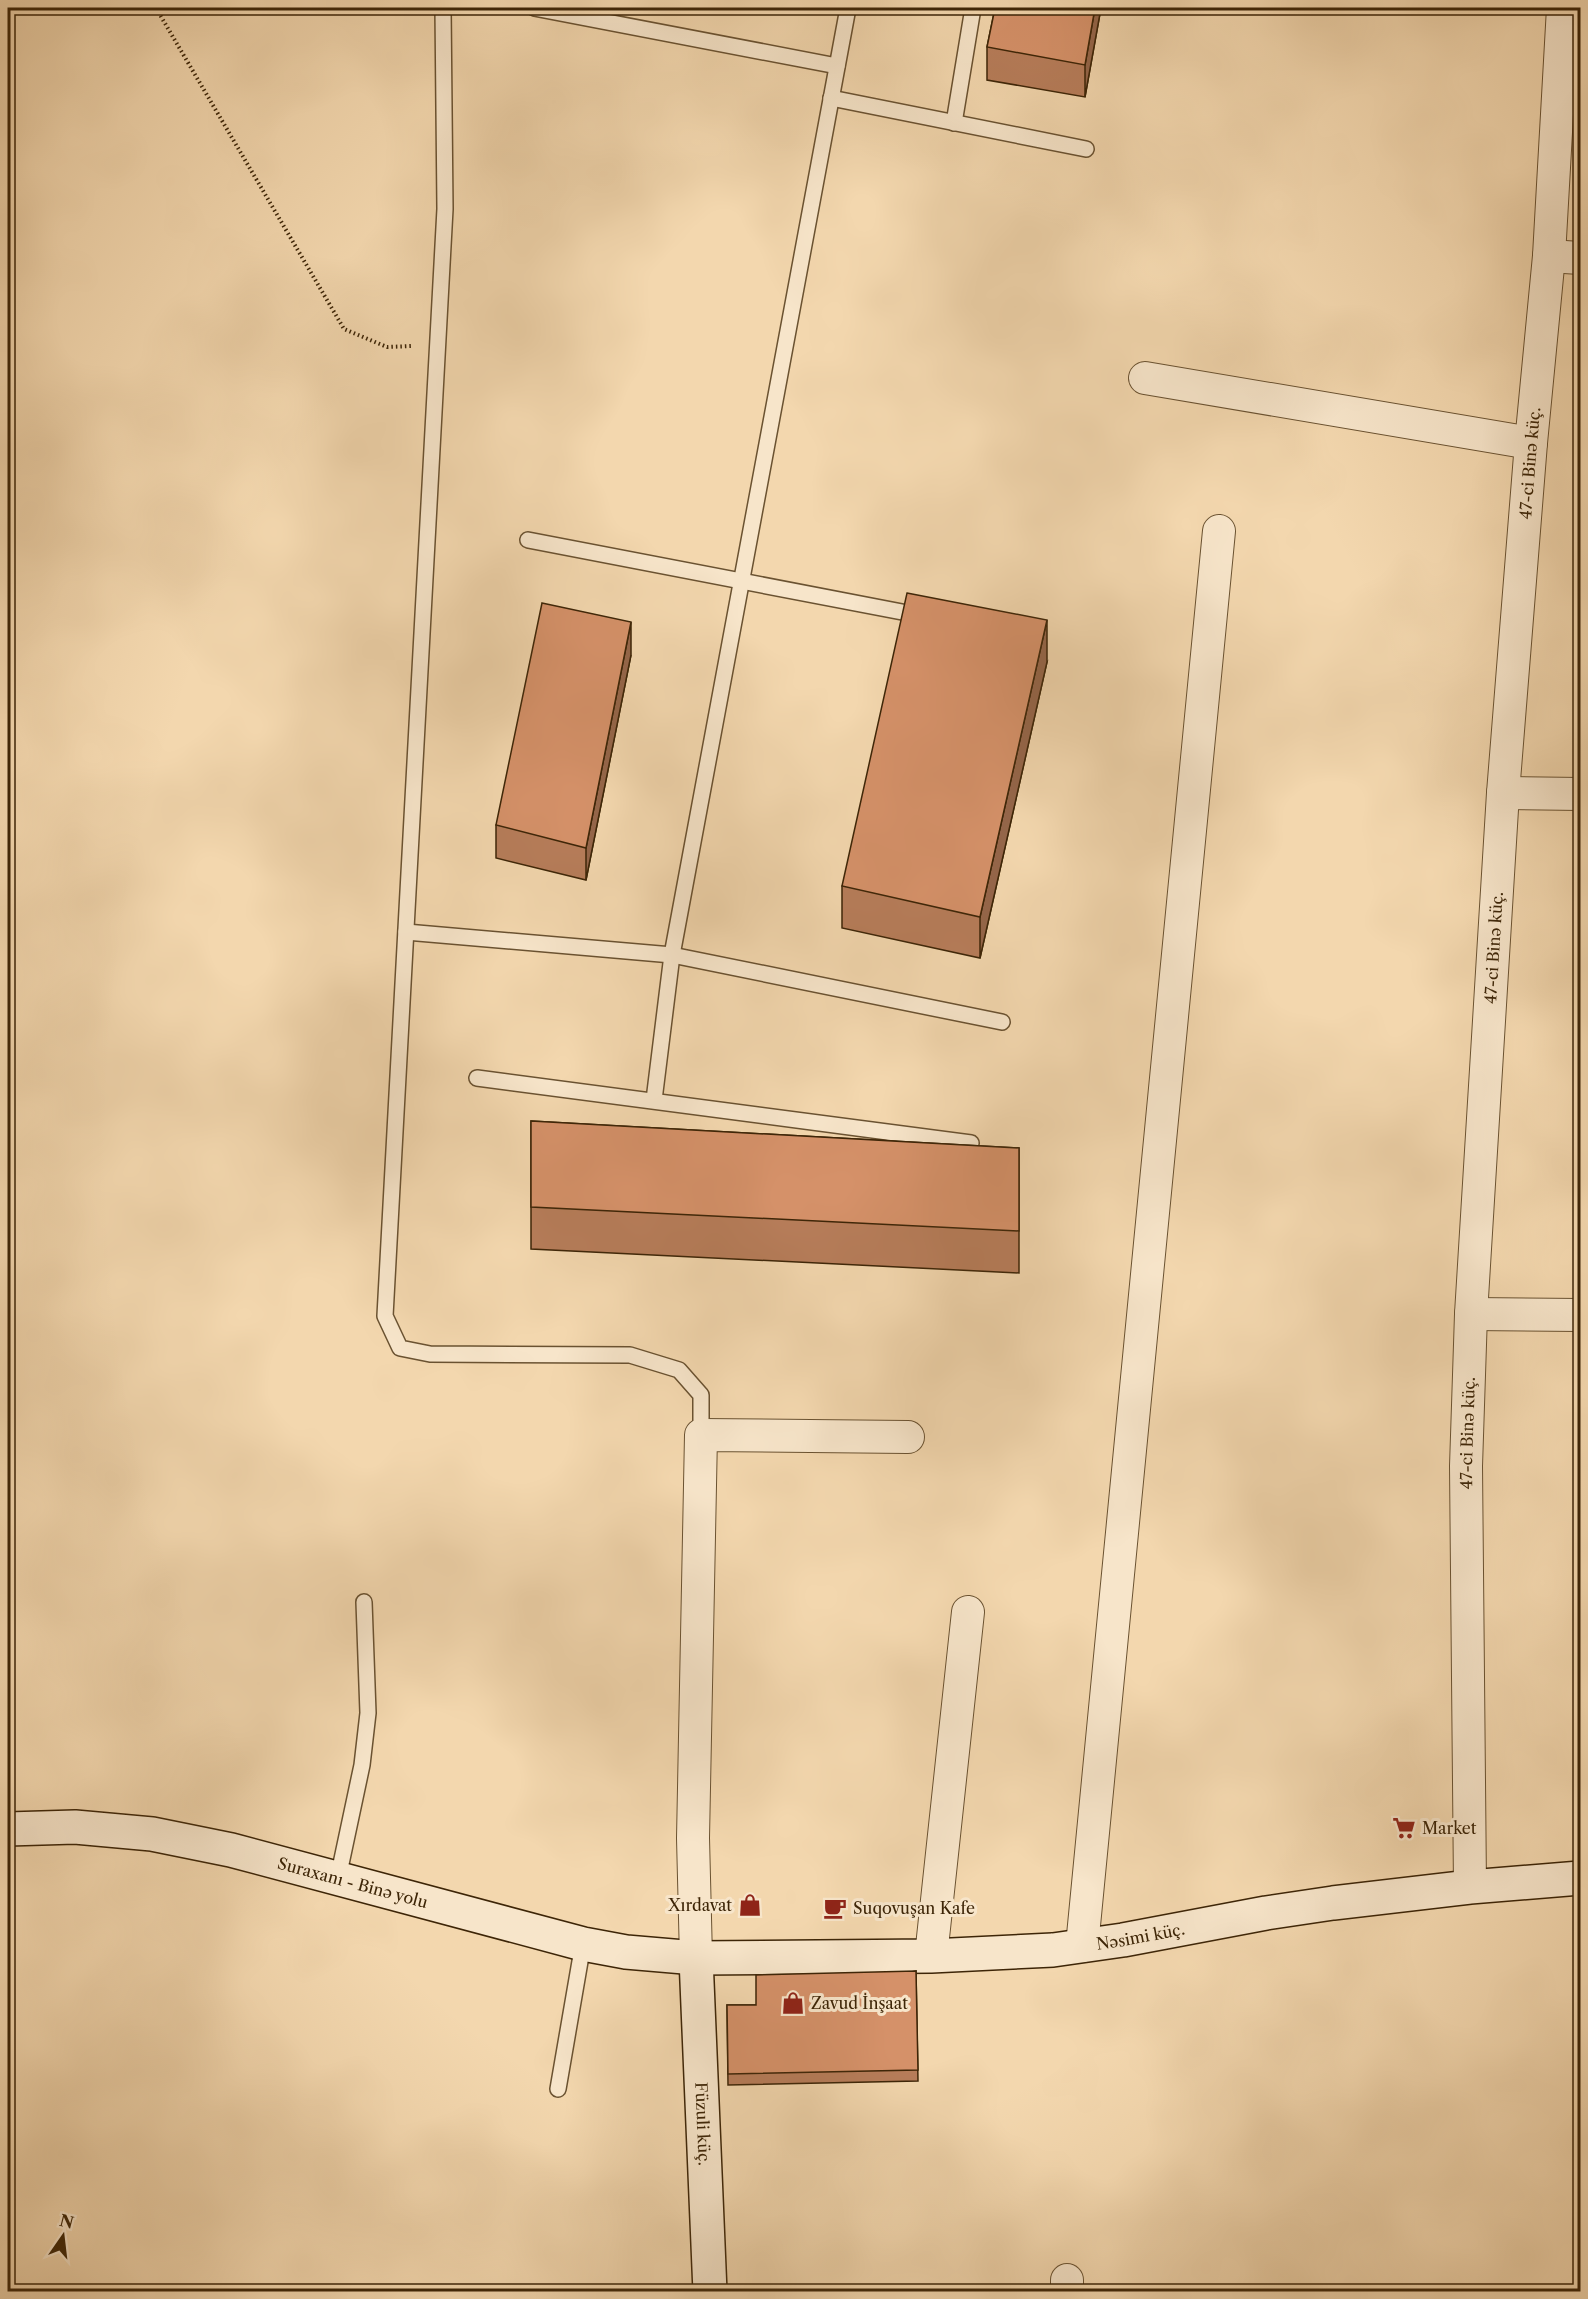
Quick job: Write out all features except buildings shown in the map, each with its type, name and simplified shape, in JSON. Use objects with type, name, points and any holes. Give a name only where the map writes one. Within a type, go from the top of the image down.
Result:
[{"type":"street","name":"47-ci Binə küç.","points":[[1470,1887],[1466,1466],[1472,1314],[1503,793],[1550,256],[1563,8]]},
{"type":"street","points":[[1550,256],[1581,258]]},
{"type":"street","points":[[1145,378],[1532,443]]},
{"type":"street","points":[[1082,1946],[1219,531]]},
{"type":"street","points":[[1503,793],[1581,794]]},
{"type":"street","points":[[1472,1314],[1581,1315]]},
{"type":"street","points":[[696,1958],[693,1838],[701,1435],[908,1437]]},
{"type":"street","points":[[931,1956],[968,1612]]},
{"type":"street","name":"Suraxanı - Binə yolu","points":[[8,1829],[75,1827],[152,1834],[231,1850],[583,1944],[626,1952],[696,1958]]},
{"type":"street","name":"Nəsimi küç.","points":[[696,1958],[931,1956],[1053,1950],[1266,1913],[1470,1887],[1581,1878]]},
{"type":"street","name":"Füzuli küç.","points":[[696,1958],[710,2292]]},
{"type":"lane","points":[[443,8],[445,209],[385,1316],[400,1348],[430,1354],[630,1355],[679,1370],[700,1395],[701,1435]]},
{"type":"lane","points":[[534,8],[837,66]]},
{"type":"lane","points":[[654,1100],[672,955],[848,8]]},
{"type":"lane","points":[[954,123],[973,8]]},
{"type":"lane","points":[[831,98],[1086,149]]},
{"type":"lane","points":[[528,540],[938,619]]},
{"type":"lane","points":[[406,932],[672,955],[1002,1022]]},
{"type":"lane","points":[[477,1078],[971,1143]]},
{"type":"lane","points":[[338,1878],[362,1765],[368,1713],[364,1602]]},
{"type":"lane","points":[[558,2089],[583,1944]]},
{"type":"path","points":[[156,8],[344,329],[387,348],[438,343]]},
{"type":"place","name":"Market","points":[[1404,1828]]},
{"type":"place","name":"Xırdavat","points":[[750,1905]]},
{"type":"place","name":"Suqovuşan Kafe","points":[[835,1908]]},
{"type":"place","name":"Zavud İnşaat","points":[[793,2003]]}]
